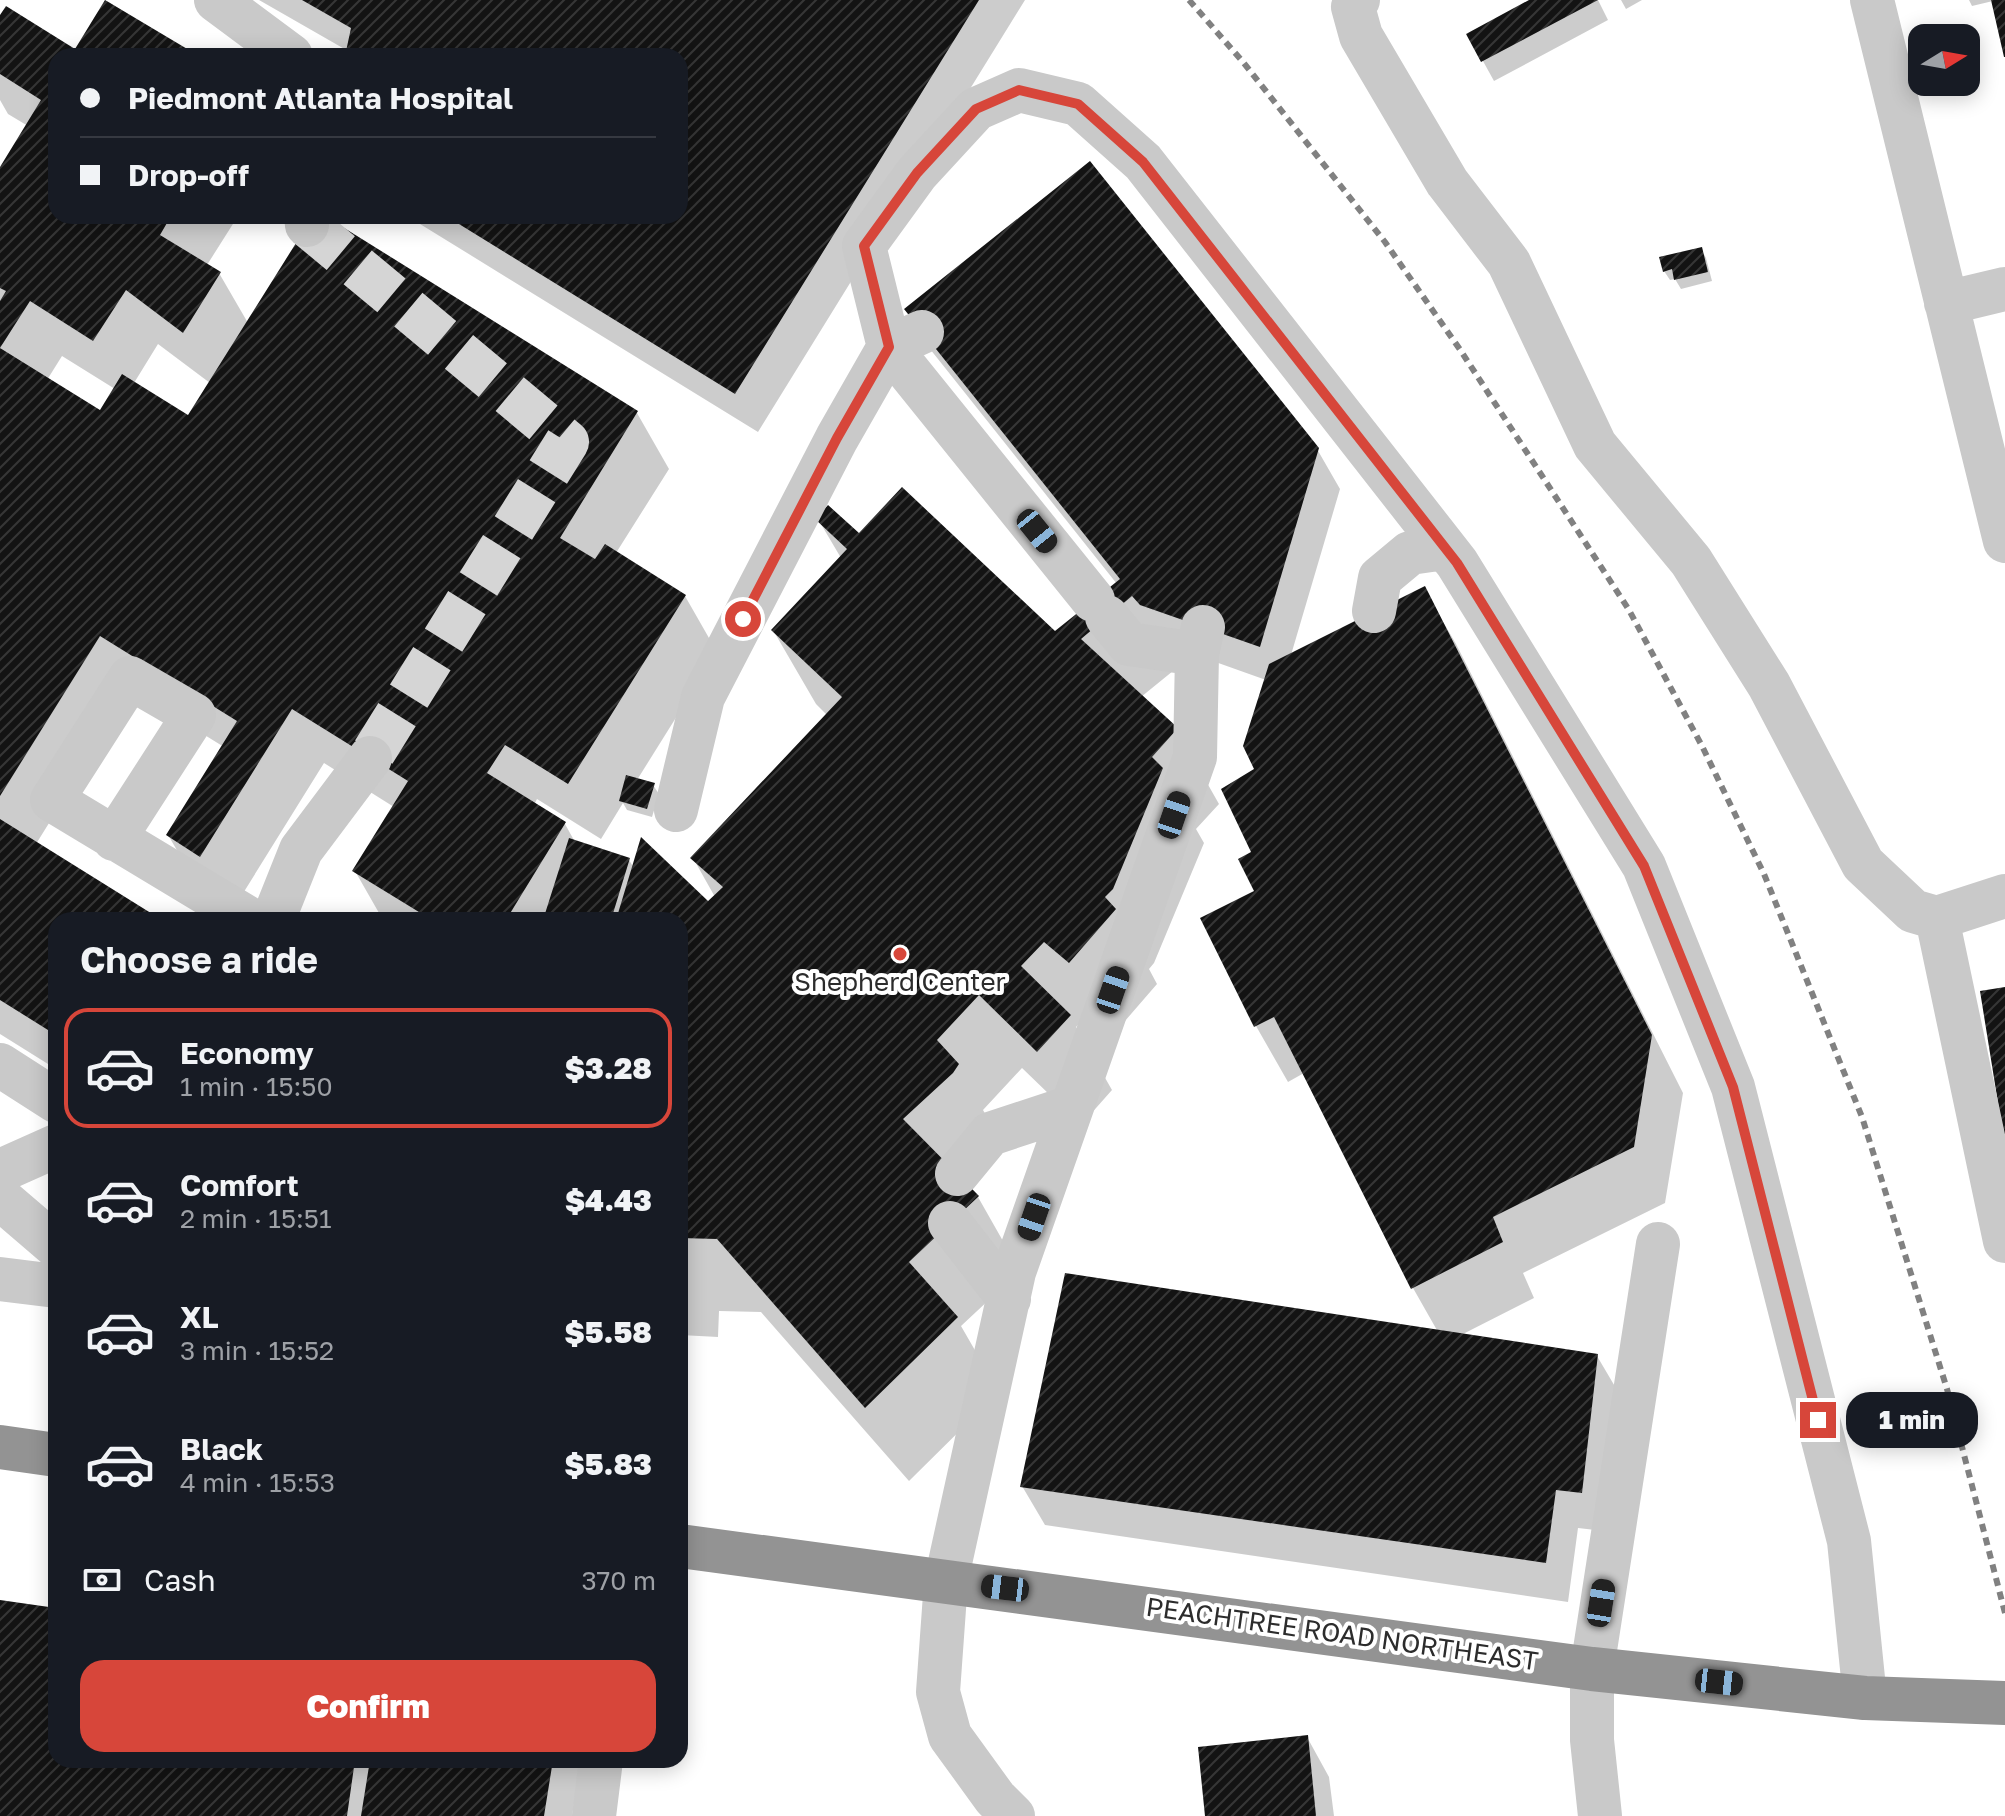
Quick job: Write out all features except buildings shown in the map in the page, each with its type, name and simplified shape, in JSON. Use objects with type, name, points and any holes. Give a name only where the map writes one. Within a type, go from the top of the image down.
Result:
[{"type":"highway","points":[[0,1447],[48,1454]]},
{"type":"highway","name":"PEACHTREE ROAD NORTHEAST","points":[[688,1547],[1592,1669],[1873,1698],[2005,1703]]},
{"type":"street","points":[[216,0],[280,48]]},
{"type":"street","points":[[1358,0],[1353,7],[1361,36],[1447,182],[1509,263],[1595,445],[1691,561],[1769,685],[1863,864],[1913,911],[1937,918],[2005,896]]},
{"type":"street","points":[[1872,0],[2005,541]]},
{"type":"street","points":[[1013,1816],[995,1798],[950,1736],[938,1692],[946,1581],[1014,1272],[1195,757],[1200,641],[1129,644],[906,340],[864,246],[917,173],[976,109],[1019,90],[1078,104],[1143,162],[1457,563],[1644,866],[1733,1087],[1849,1541],[1873,1698]]},
{"type":"street","points":[[1946,303],[2005,289]]},
{"type":"street","points":[[676,810],[703,697],[837,438],[906,340]]},
{"type":"street","points":[[1374,611],[1380,578],[1410,553],[1445,548]]},
{"type":"street","points":[[276,912],[301,850],[370,758]]},
{"type":"street","points":[[307,912],[311,887],[333,850],[330,811]]},
{"type":"street","points":[[114,839],[237,912]]},
{"type":"street","points":[[1937,918],[2005,1241]]},
{"type":"street","points":[[0,1065],[48,1096]]},
{"type":"street","points":[[957,1174],[990,1134],[1072,1107]]},
{"type":"street","points":[[0,1171],[48,1150]]},
{"type":"street","points":[[0,1198],[48,1239]]},
{"type":"street","points":[[950,1223],[1009,1299]]},
{"type":"street","points":[[1600,1816],[1592,1740],[1592,1669],[1658,1244]]},
{"type":"street","points":[[0,1279],[48,1285]]},
{"type":"street","points":[[594,1816],[600,1768]]},
{"type":"tunnel","points":[[307,225],[567,442],[370,758]]},
{"type":"railway","points":[[1189,0],[1243,62],[1385,242],[1461,351],[1629,610],[1702,746],[1764,874],[1862,1117],[1947,1389],[2005,1613]]},
{"type":"place","name":"Shepherd Center","points":[[900,954]]},
{"type":"route","points":[[743,619],[837,438],[889,347],[864,246],[917,173],[976,109],[1019,90],[1078,104],[1143,162],[1457,563],[1644,866],[1733,1087],[1818,1420]]}]
